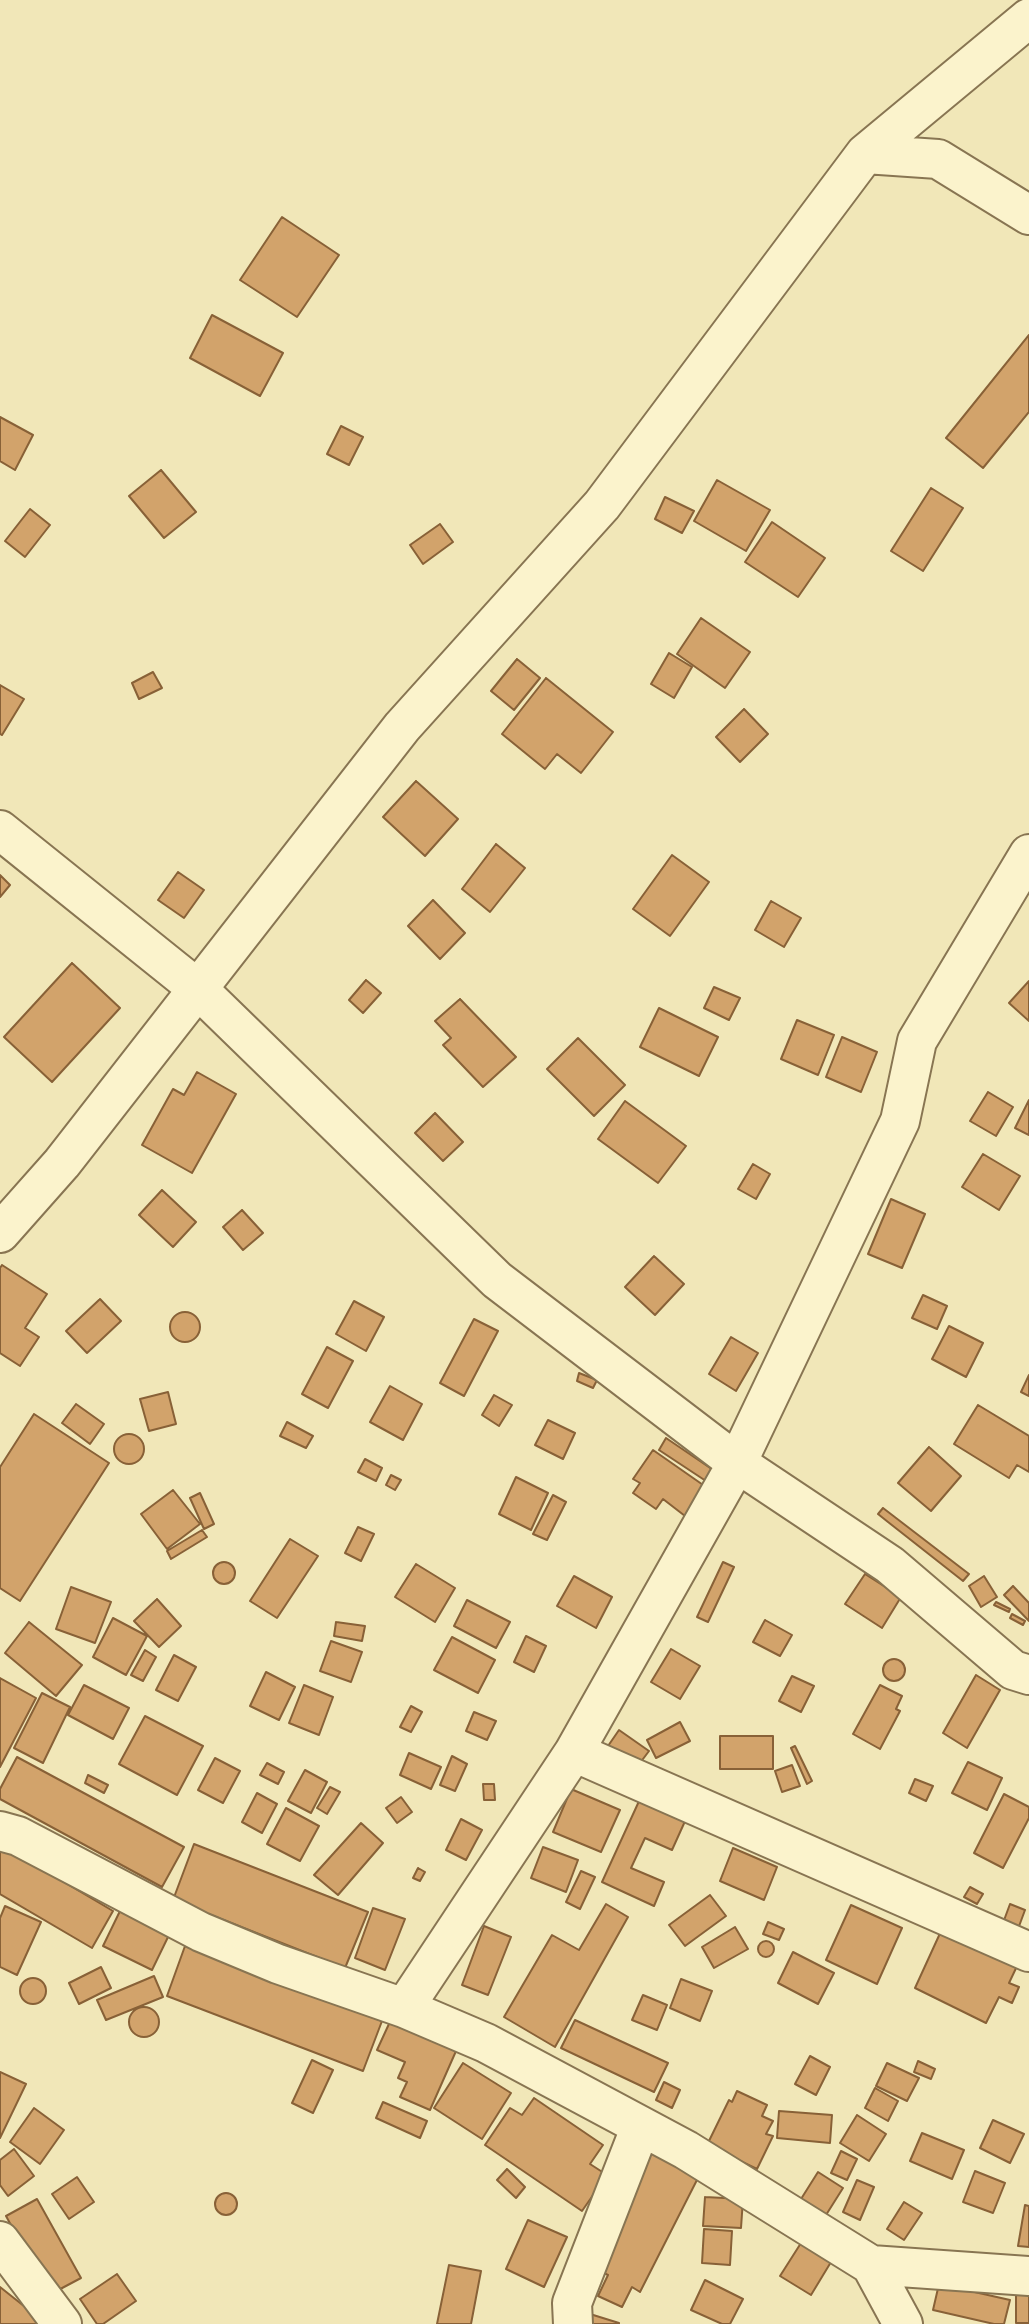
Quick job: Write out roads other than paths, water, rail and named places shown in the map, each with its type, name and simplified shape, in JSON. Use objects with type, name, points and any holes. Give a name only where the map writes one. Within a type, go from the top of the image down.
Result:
[{"type":"street","points":[[0,1233],[62,1163],[402,727],[602,505],[865,154],[1029,18]]},
{"type":"street","points":[[865,154],[938,159],[1029,215]]},
{"type":"street","points":[[0,830],[198,989],[487,1271],[737,1463],[890,1565],[1013,1670],[1029,1675]]},
{"type":"street","points":[[404,2008],[574,1752],[737,1463],[900,1121],[917,1041],[1029,854]]},
{"type":"street","points":[[574,1752],[1029,1952]]},
{"type":"street","points":[[0,1831],[18,1836],[201,1932],[278,1964],[404,2008],[486,2043],[686,2150],[871,2265],[1029,2276]]},
{"type":"street","points":[[573,2324],[572,2303],[641,2126]]},
{"type":"street","points":[[0,2241],[62,2324]]},
{"type":"street","points":[[871,2265],[903,2324]]}]
